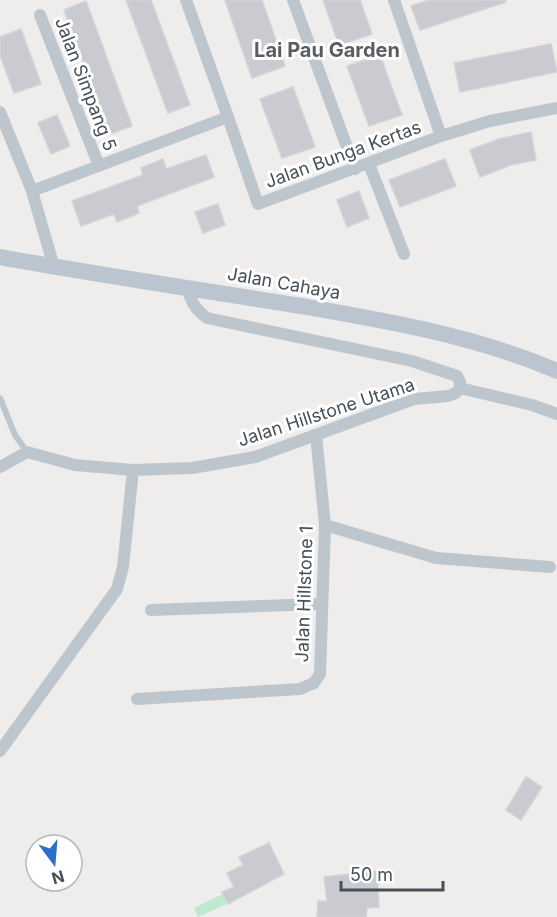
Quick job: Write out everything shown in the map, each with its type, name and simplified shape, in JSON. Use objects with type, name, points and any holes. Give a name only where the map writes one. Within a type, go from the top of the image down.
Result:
[{"type":"street","points":[[32,191],[228,117],[186,0]]},
{"type":"street","points":[[293,0],[355,169]]},
{"type":"street","points":[[393,0],[441,136]]},
{"type":"street","name":"Jalan Simpang 5","points":[[40,15],[99,166]]},
{"type":"street","name":"Jalan Bunga Kertas","points":[[228,117],[258,204],[441,136],[490,121],[557,108]]},
{"type":"street","points":[[0,112],[32,191],[54,267]]},
{"type":"street","points":[[369,164],[404,254]]},
{"type":"street","name":"Jalan Cahaya","points":[[0,257],[407,325],[454,336],[557,371]]},
{"type":"street","points":[[187,287],[190,301],[196,310],[207,318],[412,361],[457,376],[460,388],[532,405],[557,414]]},
{"type":"street","name":"Jalan Hillstone Utama","points":[[27,452],[75,465],[133,470],[192,468],[255,457],[414,399],[448,396],[456,393],[460,388]]},
{"type":"street","name":"Jalan Hillstone 1","points":[[137,699],[300,689],[314,683],[320,674],[325,525],[316,435]]},
{"type":"street","points":[[0,467],[27,452]]},
{"type":"street","points":[[0,751],[117,589],[123,567],[133,470]]},
{"type":"street","points":[[325,525],[436,558],[550,567]]},
{"type":"street","points":[[151,610],[321,604]]},
{"type":"lane","points":[[0,398],[15,435],[27,452]]},
{"type":"green space","points":[[223,894],[227,904],[198,917],[194,908]]},
{"type":"building","points":[[126,0],[151,0],[190,105],[168,113]]},
{"type":"building","points":[[225,0],[262,0],[285,66],[252,78]]},
{"type":"building","points":[[323,0],[360,0],[372,34],[339,45]]},
{"type":"building","points":[[429,0],[505,0],[506,2],[420,30],[411,6]]},
{"type":"building","points":[[86,1],[132,126],[110,134],[64,10]]},
{"type":"building","points":[[21,29],[41,84],[14,93],[0,55],[0,37]]},
{"type":"building","points":[[551,44],[557,72],[460,92],[454,63]]},
{"type":"building","points":[[380,55],[402,115],[369,126],[347,66]]},
{"type":"building","points":[[293,87],[315,147],[282,158],[260,99]]},
{"type":"building","points":[[57,115],[70,146],[51,154],[38,123]]},
{"type":"building","points":[[531,132],[536,160],[511,165],[480,177],[470,150],[499,139]]},
{"type":"building","points":[[206,155],[214,177],[137,206],[139,213],[117,222],[114,214],[81,226],[72,201],[143,175],[141,168],[163,159],[166,169]]},
{"type":"building","points":[[445,159],[456,186],[400,207],[389,180]]},
{"type":"building","points":[[359,191],[369,218],[347,227],[337,200]]},
{"type":"building","points":[[218,204],[225,225],[203,233],[195,212]]},
{"type":"building","points":[[526,777],[542,787],[521,820],[506,810]]},
{"type":"building","points":[[269,843],[284,874],[228,904],[222,892],[234,887],[227,873],[243,865],[239,857]]},
{"type":"building","points":[[377,871],[379,907],[367,908],[366,917],[317,917],[318,901],[327,901],[324,877]]},
{"type":"district","name":"Lai Pau Garden","points":[[327,50]]}]
